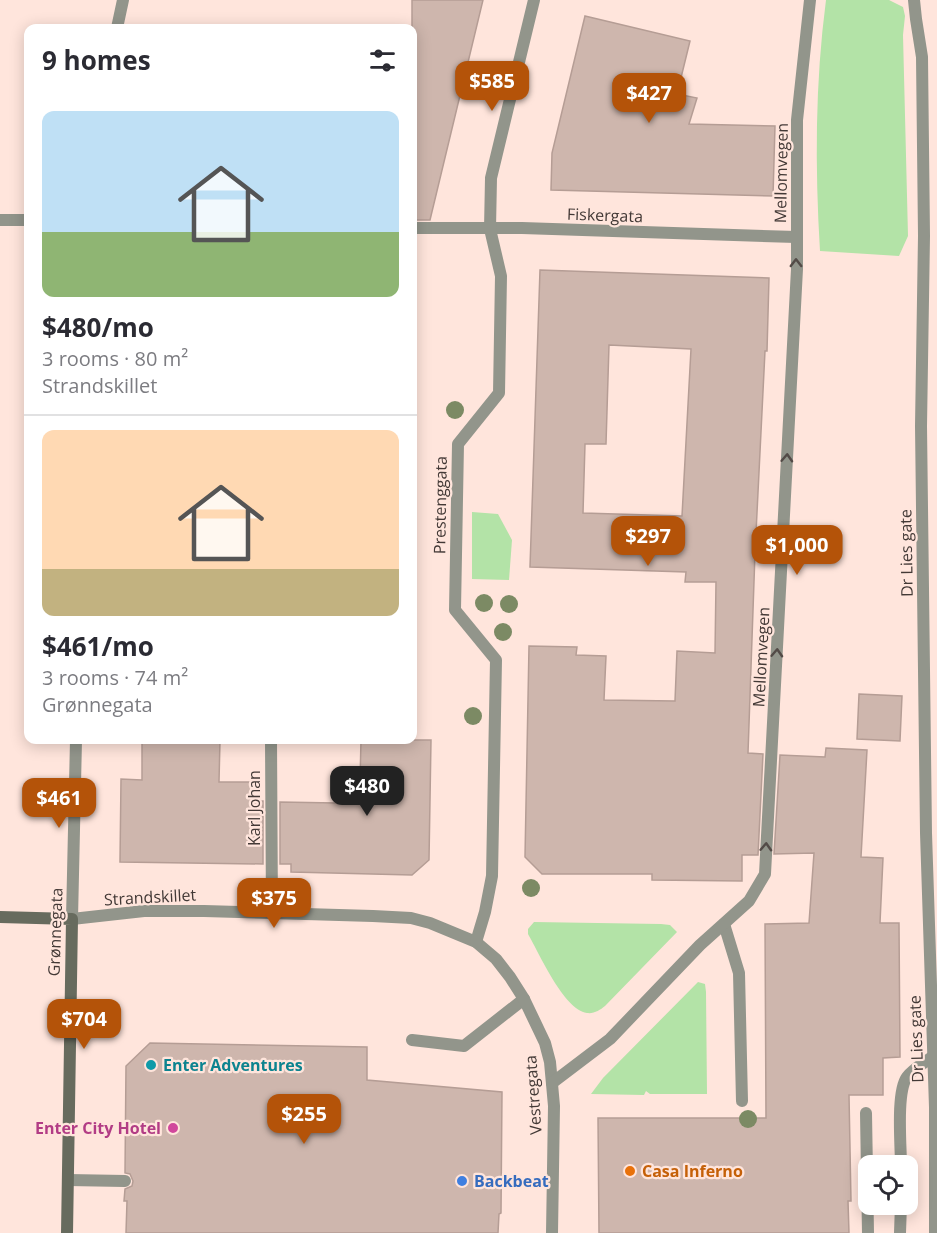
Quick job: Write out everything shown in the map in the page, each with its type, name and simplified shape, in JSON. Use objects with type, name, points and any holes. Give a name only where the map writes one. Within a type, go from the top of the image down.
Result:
[{"type":"street","points":[[118,24],[123,0]]},
{"type":"street","name":"Prestenggata","points":[[477,942],[492,876],[496,660],[455,610],[458,444],[499,393],[501,276],[490,229],[491,178],[534,0]]},
{"type":"street","name":"Mellomvegen","points":[[552,1083],[610,1039],[700,945],[748,901],[765,874],[796,269],[797,120],[810,0]]},
{"type":"street","name":"Dr Lies gate","points":[[914,0],[922,57],[924,236],[921,426],[926,833],[935,1107],[935,1233]]},
{"type":"street","points":[[0,220],[24,220]]},
{"type":"street","name":"Fiskergata","points":[[417,228],[796,237]]},
{"type":"street","name":"Grønnegata","points":[[66,1233],[76,744]]},
{"type":"street","name":"Karl Johan","points":[[271,744],[272,914]]},
{"type":"street","name":"Strandskillet","points":[[0,917],[72,919],[144,911],[411,918],[448,929],[477,942]]},
{"type":"street","points":[[724,924],[739,974],[742,1101]]},
{"type":"street","name":"Vestregata","points":[[477,942],[496,959],[524,999],[545,1043],[552,1083],[552,1233]]},
{"type":"street","points":[[412,1040],[465,1046],[524,999]]},
{"type":"street","points":[[901,1155],[901,1093],[906,1078],[932,1057]]},
{"type":"street","points":[[866,1113],[868,1233]]},
{"type":"street","points":[[68,1180],[125,1181]]},
{"type":"street","points":[[900,1233],[901,1215]]},
{"type":"green space","points":[[826,0],[889,0],[903,7],[905,16],[903,35],[908,236],[899,256],[820,251],[817,125]]},
{"type":"green space","points":[[472,512],[498,514],[512,540],[509,580],[472,579]]},
{"type":"green space","points":[[534,922],[661,924],[670,925],[677,932],[605,1006],[587,1013],[578,1010],[570,1002],[545,967],[528,934],[528,929]]},
{"type":"green space","points":[[698,982],[705,984],[706,992],[707,1094],[650,1094],[646,1091],[644,1095],[591,1094],[603,1078]]},
{"type":"building","points":[[412,0],[483,0],[430,220],[417,220],[417,24],[412,24]]},
{"type":"building","points":[[585,16],[690,41],[677,94],[697,98],[689,124],[775,126],[773,196],[551,190],[552,153]]},
{"type":"building","points":[[540,270],[769,278],[755,553],[748,753],[763,754],[758,855],[742,855],[742,881],[652,880],[652,874],[542,874],[525,857],[529,646],[577,647],[576,655],[606,656],[604,700],[675,701],[677,651],[715,653],[716,582],[685,582],[686,572],[530,567]],"holes":[[[609,345],[691,349],[682,516],[583,513],[585,444],[606,444]]]},
{"type":"building","points":[[859,694],[902,696],[900,741],[857,739]]},
{"type":"building","points":[[417,740],[431,740],[429,860],[412,875],[291,872],[291,864],[280,864],[280,802],[336,803],[360,782],[361,744],[417,744]]},
{"type":"building","points":[[142,744],[220,744],[219,782],[254,782],[254,801],[263,801],[263,864],[120,862],[121,779],[142,780]]},
{"type":"building","points":[[826,748],[867,750],[861,857],[883,858],[880,923],[899,923],[900,1057],[883,1058],[883,1095],[849,1095],[851,1201],[848,1201],[849,1233],[599,1233],[598,1118],[766,1118],[765,924],[809,923],[814,853],[774,854],[780,755],[825,757]]},
{"type":"building","points":[[150,1043],[367,1047],[367,1080],[502,1092],[501,1213],[499,1214],[498,1233],[126,1233],[125,1189],[132,1186],[133,1181],[130,1174],[125,1173],[126,1066]]},
{"type":"place","name":"Enter Adventures","points":[[151,1065]]},
{"type":"place","name":"Enter City Hotel","points":[[173,1128]]},
{"type":"place","name":"Casa Inferno","points":[[630,1171]]},
{"type":"place","name":"Backbeat","points":[[462,1181]]}]
